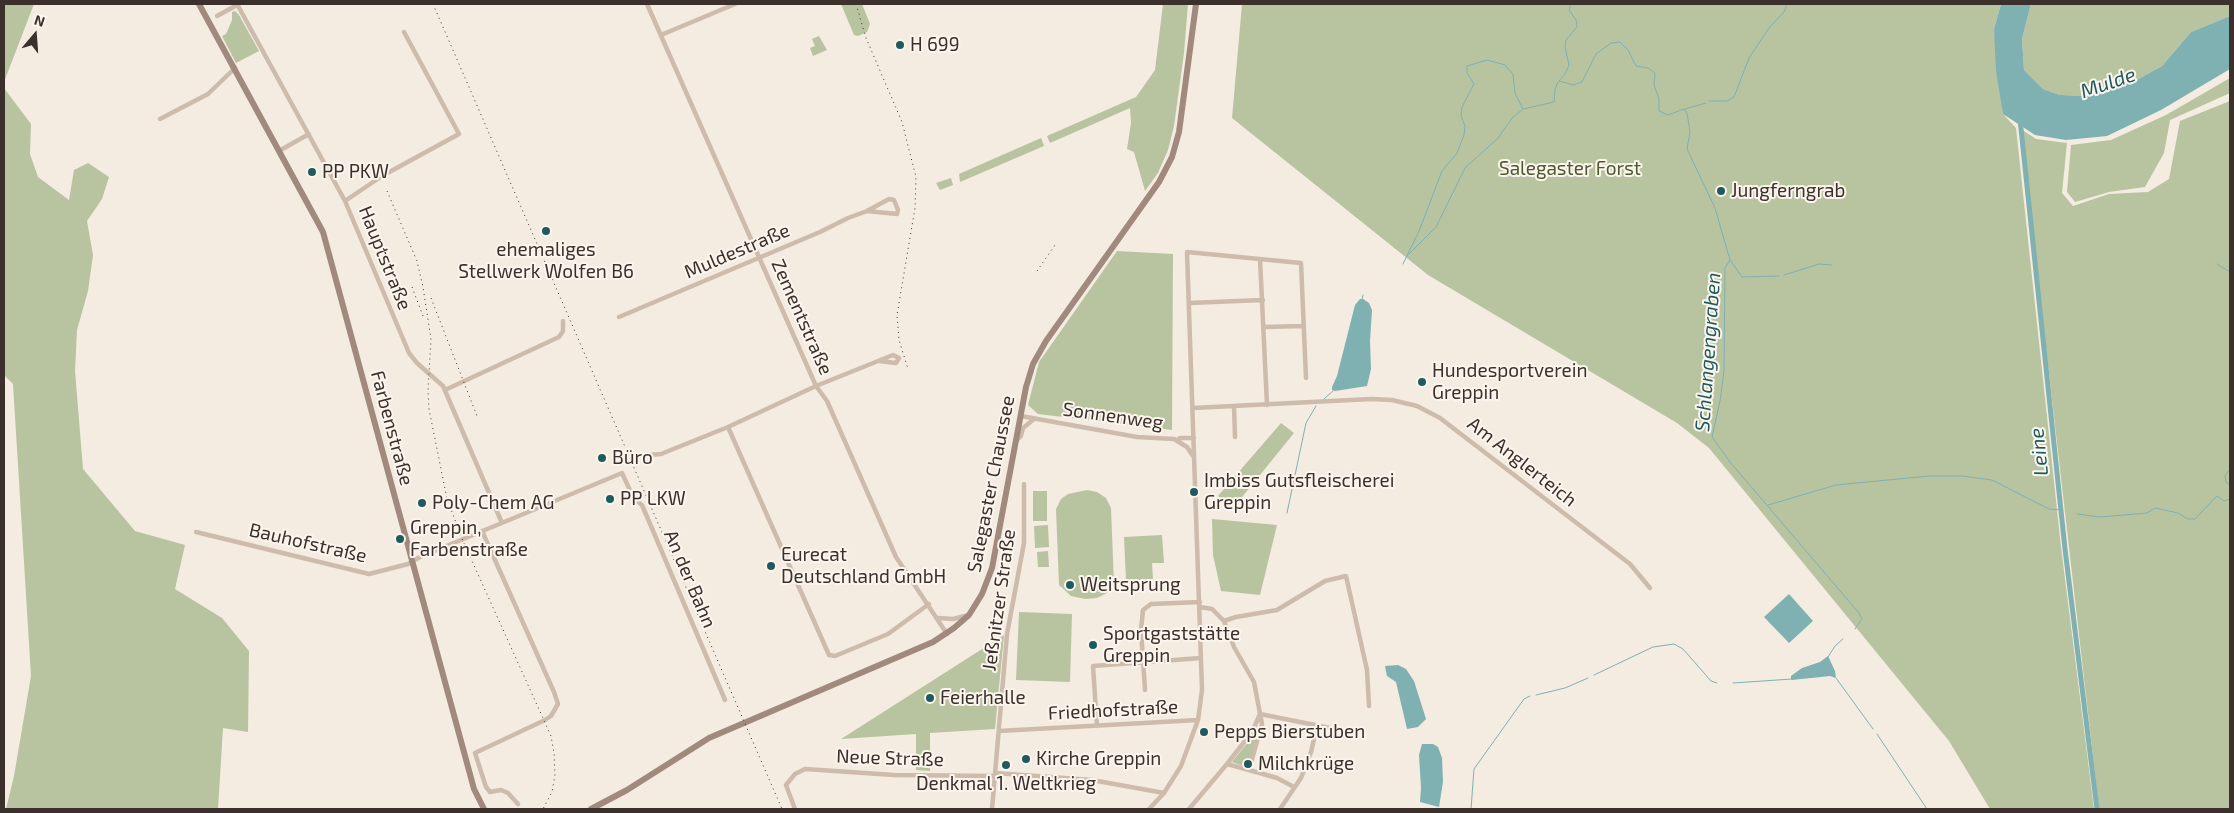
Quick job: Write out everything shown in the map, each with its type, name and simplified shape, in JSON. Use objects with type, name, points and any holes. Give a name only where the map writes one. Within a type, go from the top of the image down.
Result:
[{"type":"main road","name":"Farbenstraße","points":[[199,4],[323,232],[474,789],[484,809]]},
{"type":"main road","name":"Salegaster Chaussee","points":[[591,809],[709,738],[925,646],[947,634],[969,615],[982,594],[990,574],[1028,380],[1036,357],[1165,172],[1177,142],[1196,4]]},
{"type":"street","points":[[217,16],[238,4]]},
{"type":"street","name":"Hauptstraße","points":[[238,4],[345,201],[409,353],[445,390],[502,523]]},
{"type":"street","name":"Zementstraße","points":[[647,4],[816,386],[827,401],[896,557],[929,604],[947,634]]},
{"type":"street","points":[[661,35],[734,4]]},
{"type":"street","points":[[345,201],[382,176],[459,134],[404,32]]},
{"type":"street","points":[[160,119],[208,94],[235,68]]},
{"type":"street","points":[[279,151],[309,134]]},
{"type":"street","name":"Muldestraße","points":[[618,317],[867,211],[889,199],[894,200],[898,210],[897,214],[867,211]]},
{"type":"street","points":[[1149,809],[1164,793],[1181,766],[1198,720],[1202,690],[1187,252],[1302,263],[1306,378]]},
{"type":"street","points":[[1260,259],[1267,405]]},
{"type":"street","points":[[1189,303],[1263,300]]},
{"type":"street","points":[[445,390],[559,338],[563,331],[563,322]]},
{"type":"street","points":[[1264,327],[1303,326]]},
{"type":"street","points":[[649,455],[661,454],[728,427],[816,386],[879,361]]},
{"type":"street","name":"Am Anglerteich","points":[[1193,408],[1377,399],[1410,404],[1424,409],[1450,425],[1630,564],[1650,588]]},
{"type":"street","points":[[1234,406],[1235,437]]},
{"type":"street","name":"Sonnenweg","points":[[1021,416],[1138,436],[1177,440],[1187,447],[1193,457]]},
{"type":"street","points":[[1017,440],[1021,436],[1023,428],[1034,419]]},
{"type":"street","points":[[728,427],[824,647],[830,655],[835,656],[888,634],[929,604]]},
{"type":"street","points":[[1177,440],[1180,438],[1194,438]]},
{"type":"street","name":"Bauhofstraße","points":[[196,532],[366,574],[413,562],[420,557],[622,473]]},
{"type":"street","name":"An der Bahn","points":[[622,473],[634,499],[642,505],[725,700]]},
{"type":"street","name":"Jeßnitzer Straße","points":[[992,809],[1007,634],[1024,543],[1024,484]]},
{"type":"street","points":[[482,531],[558,704],[551,716],[545,720],[475,753],[486,788],[490,792],[501,790],[508,793],[518,804]]},
{"type":"street","points":[[1224,621],[1277,610],[1325,581],[1346,576],[1367,670],[1369,706]]},
{"type":"street","points":[[1145,690],[1141,615],[1145,607],[1151,604],[1200,604],[1212,609],[1224,621],[1234,647],[1254,682],[1262,724],[1249,770]]},
{"type":"street","points":[[938,618],[953,620],[969,615]]},
{"type":"street","points":[[1097,726],[1093,666],[1201,658]]},
{"type":"street","points":[[1260,714],[1330,728]]},
{"type":"street","points":[[1188,809],[1252,732],[1260,714]]},
{"type":"street","name":"Friedhofstraße","points":[[999,731],[1198,720]]},
{"type":"street","points":[[1280,809],[1302,778],[1317,726]]},
{"type":"street","points":[[1227,764],[1277,778],[1294,787]]},
{"type":"street","name":"Neue Straße","points":[[795,809],[786,789],[788,781],[797,773],[808,768],[894,774],[995,775],[1092,780],[1164,793]]},
{"type":"street","points":[[604,802],[608,809]]},
{"type":"green space","points":[[4,4],[34,4],[4,82]]},
{"type":"green space","points":[[841,4],[862,4],[870,24],[867,32],[858,36],[854,35]]},
{"type":"green space","points":[[1163,4],[1188,4],[1184,53],[1174,126],[1168,150],[1158,173],[1145,191],[1134,152],[1127,149],[1131,123],[1130,108],[1050,143],[1047,136],[1136,97],[1155,70]]},
{"type":"green space","name":"Salegaster Forst","points":[[1242,4],[2001,4],[1994,29],[2003,114],[2016,128],[2061,547],[2094,809],[1990,809],[1949,741],[1709,448],[1677,423],[1428,275],[1232,118]]},
{"type":"green space","points":[[2031,4],[2230,4],[2230,16],[2191,32],[2162,66],[2135,81],[2088,96],[2060,95],[2043,89],[2024,70],[2022,39]]},
{"type":"green space","points":[[235,11],[259,51],[236,63],[222,36],[226,34],[232,20],[232,12]]},
{"type":"green space","points":[[819,36],[827,50],[813,56],[810,48],[815,46],[812,39]]},
{"type":"green space","points":[[2230,78],[2230,93],[2170,120],[2164,153],[2145,187],[2109,192],[2075,202],[2067,192],[2071,145],[2111,140],[2166,115]]},
{"type":"green space","points":[[4,88],[31,124],[30,154],[38,177],[69,200],[74,170],[88,163],[109,177],[102,199],[87,221],[93,255],[88,291],[77,330],[75,371],[83,469],[135,531],[185,545],[175,589],[222,618],[249,651],[248,732],[223,728],[218,809],[6,809],[14,776],[31,676],[13,384],[4,375]]},
{"type":"green space","points":[[2230,101],[2230,809],[2099,809],[2021,129],[2036,139],[2067,143],[2062,193],[2073,206],[2109,194],[2148,192],[2169,179],[2180,121]]},
{"type":"green space","points":[[1041,138],[1044,146],[960,182],[959,174]]},
{"type":"green space","points":[[951,178],[953,185],[940,190],[936,183]]},
{"type":"green space","points":[[1117,251],[1173,254],[1172,430],[1038,414],[1028,405],[1039,362]]},
{"type":"green space","points":[[1281,423],[1294,433],[1234,507],[1218,496]]},
{"type":"green space","points":[[1087,490],[1097,492],[1106,498],[1111,508],[1114,584],[1107,593],[1097,598],[1085,599],[1071,596],[1059,585],[1056,509],[1061,499],[1068,494]]},
{"type":"green space","points":[[1033,491],[1047,491],[1047,521],[1033,521]]},
{"type":"green space","points":[[1212,519],[1277,525],[1260,595],[1221,591],[1213,555]]},
{"type":"green space","points":[[1048,525],[1049,547],[1035,548],[1034,526]]},
{"type":"green space","points":[[1162,535],[1164,563],[1152,563],[1153,579],[1126,581],[1124,537]]},
{"type":"green space","points":[[1048,551],[1049,567],[1038,567],[1037,552]]},
{"type":"green space","points":[[1019,612],[1072,614],[1070,682],[1016,680]]},
{"type":"green space","points":[[1004,635],[995,729],[930,733],[930,771],[916,770],[916,734],[841,739]]},
{"type":"green space","points":[[1259,728],[1248,768],[1232,762]]},
{"type":"water","points":[[2001,4],[2031,4],[2022,39],[2024,70],[2043,89],[2060,95],[2088,96],[2135,81],[2162,66],[2191,32],[2230,16],[2230,69],[2161,110],[2107,136],[2066,140],[2035,135],[2003,114],[1996,71],[1994,29]]},
{"type":"water","points":[[1360,299],[1369,303],[1372,310],[1371,369],[1367,386],[1335,391],[1332,390],[1332,387],[1337,376],[1355,305]]},
{"type":"water","points":[[1789,594],[1813,621],[1789,643],[1764,617]]},
{"type":"water","points":[[1828,656],[1836,678],[1830,676],[1791,679],[1791,676],[1802,668],[1820,662]]},
{"type":"water","points":[[1398,665],[1406,669],[1414,681],[1426,719],[1418,727],[1407,729],[1396,682],[1387,676],[1385,666]]},
{"type":"water","points":[[1422,744],[1433,744],[1438,747],[1442,758],[1443,782],[1439,807],[1420,802],[1419,755]]},
{"type":"waterway","name":"Schlangengraben","points":[[1571,4],[1569,10],[1576,20],[1577,27],[1566,40],[1565,47],[1569,65],[1559,81],[1574,85],[1582,82],[1596,54],[1611,43],[1620,42],[1628,50],[1636,66],[1648,68],[1655,73],[1654,85],[1659,99],[1659,111],[1668,115],[1684,109],[1687,113],[1690,132],[1687,149],[1715,208],[1730,260],[1725,268],[1724,371],[1712,437],[1730,462],[1859,613],[1862,619],[1855,629]]},
{"type":"waterway","points":[[1709,101],[1727,101],[1734,97],[1749,58],[1769,28],[1784,12],[1787,4]]},
{"type":"waterway","points":[[1403,264],[1419,231],[1442,171],[1457,153],[1464,135],[1465,126],[1461,116],[1462,107],[1474,84],[1467,73],[1467,66],[1487,60],[1505,65],[1513,74],[1515,93],[1523,109],[1554,102],[1555,89],[1558,82]]},
{"type":"waterway","points":[[1685,109],[1706,103]]},
{"type":"waterway","points":[[1409,254],[1436,227],[1465,168],[1498,138],[1513,117],[1522,110]]},
{"type":"waterway","name":"Leine","points":[[2020,119],[2065,549],[2097,809]]},
{"type":"waterway","points":[[1730,260],[1742,277],[1779,276]]},
{"type":"waterway","points":[[1784,275],[1819,264],[1832,265]]},
{"type":"waterway","points":[[2217,264],[2230,272]]},
{"type":"waterway","points":[[1362,300],[1363,295]]},
{"type":"waterway","points":[[1324,399],[1333,391]]},
{"type":"waterway","points":[[1287,513],[1306,423],[1316,406]]},
{"type":"waterway","points":[[2230,469],[2225,476],[2226,482],[2230,485]]},
{"type":"waterway","points":[[1768,505],[1836,485],[1929,476],[1963,476],[1992,480],[2049,509],[2061,510]]},
{"type":"waterway","points":[[2077,514],[2100,517],[2147,513],[2155,508],[2178,513],[2188,519],[2195,519],[2217,496],[2224,501],[2230,499]]},
{"type":"waterway","name":"Schlangengraben","points":[[1828,657],[1835,646],[1843,639]]},
{"type":"waterway","points":[[1594,675],[1653,647],[1674,644],[1683,649],[1711,681],[1717,683]]},
{"type":"waterway","points":[[1536,695],[1565,688],[1588,678]]},
{"type":"waterway","name":"Schlangengraben","points":[[1836,678],[1873,729]]},
{"type":"waterway","points":[[1733,683],[1792,679]]},
{"type":"waterway","points":[[1471,809],[1474,769],[1524,699],[1530,696]]},
{"type":"waterway","name":"Schlangengraben","points":[[1877,734],[1927,809]]},
{"type":"railway","points":[[433,4],[782,809]]},
{"type":"railway","points":[[856,4],[866,38],[902,122],[916,177],[915,208],[897,315],[899,340],[908,369]]},
{"type":"railway","points":[[387,191],[417,261],[423,287],[431,339],[428,390],[429,409],[447,499],[463,541],[551,736],[555,775],[552,792],[543,809]]},
{"type":"railway","points":[[1037,271],[1055,245]]},
{"type":"railway","points":[[412,287],[423,316]]},
{"type":"railway","points":[[431,298],[477,416]]},
{"type":"place","name":"H 699","points":[[900,45]]},
{"type":"place","name":"PP PKW","points":[[312,172]]},
{"type":"place","name":"Jungferngrab","points":[[1721,191]]},
{"type":"place","name":"ehemaliges Stellwerk Wolfen B6","points":[[546,231]]},
{"type":"place","name":"Hundesportverein Greppin","points":[[1422,382]]},
{"type":"place","name":"Büro","points":[[602,458]]},
{"type":"place","name":"Imbiss Gutsfleischerei Greppin","points":[[1194,492]]},
{"type":"place","name":"PP LKW","points":[[610,499]]},
{"type":"place","name":"Poly-Chem AG","points":[[422,503]]},
{"type":"place","name":"Greppin, Farbenstraße","points":[[400,539]]},
{"type":"place","name":"Eurecat Deutschland GmbH","points":[[771,566]]},
{"type":"place","name":"Weitsprung","points":[[1070,585]]},
{"type":"place","name":"Sportgaststätte Greppin","points":[[1093,645]]},
{"type":"place","name":"Feierhalle","points":[[930,698]]},
{"type":"place","name":"Pepps Bierstuben","points":[[1204,732]]},
{"type":"place","name":"Kirche Greppin","points":[[1026,759]]},
{"type":"place","name":"Milchkrüge","points":[[1248,764]]},
{"type":"place","name":"Denkmal 1. Weltkrieg","points":[[1006,765]]},
{"type":"water label","name":"Mulde","points":[[2108,83]]}]
